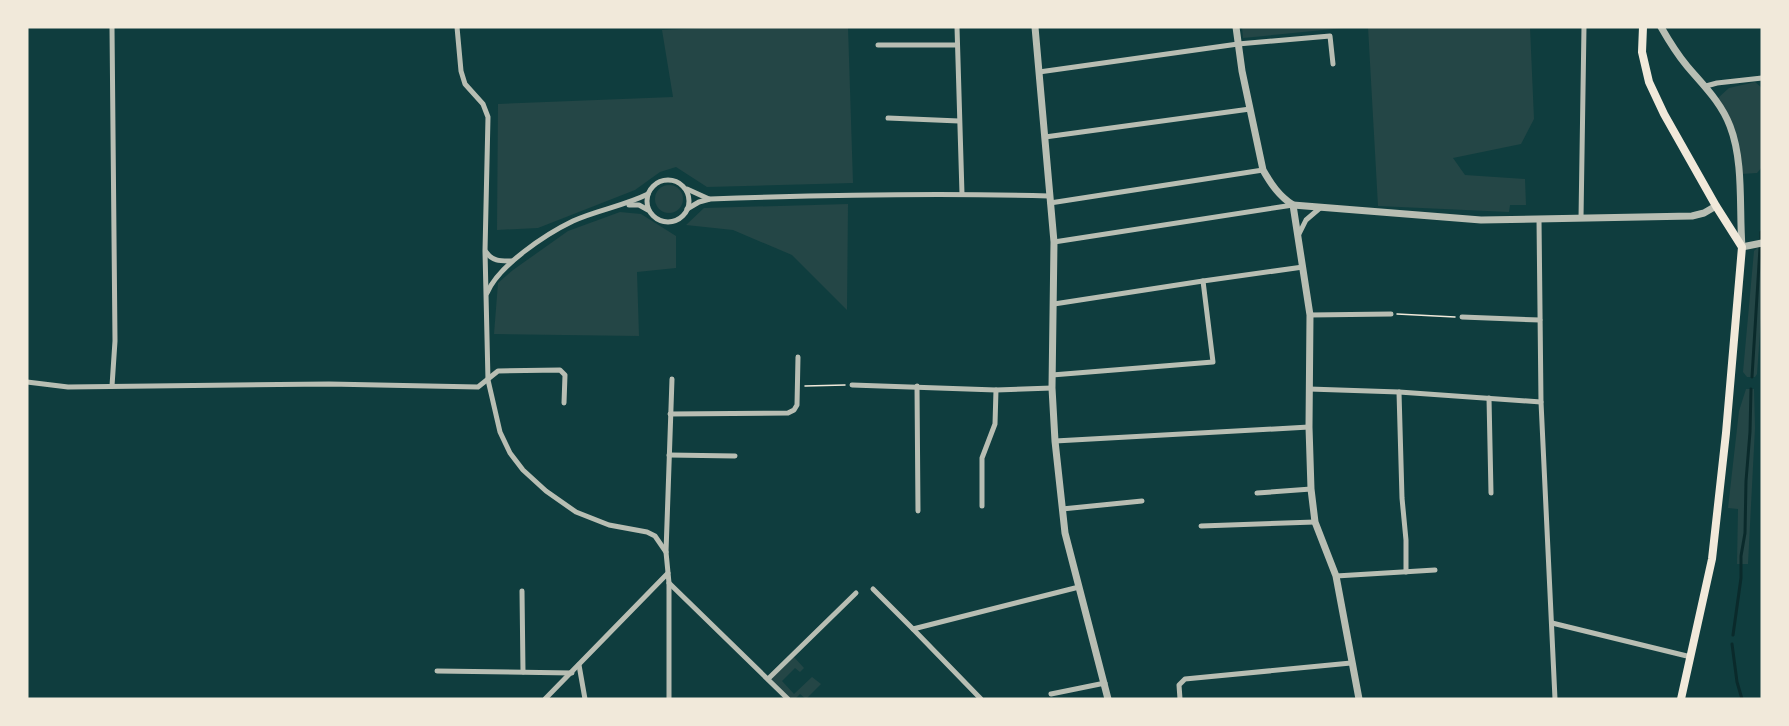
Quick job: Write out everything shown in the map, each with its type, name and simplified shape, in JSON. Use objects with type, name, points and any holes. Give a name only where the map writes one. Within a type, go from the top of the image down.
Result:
[{"type":"main road","points":[[1643,27],[1642,52],[1649,82],[1664,114],[1742,247],[1726,433],[1712,559],[1681,699]]},
{"type":"street","points":[[111,386],[115,341],[112,27]]},
{"type":"street","points":[[456,27],[461,71],[465,84],[483,104],[488,117],[485,251],[488,380],[500,432],[510,453],[523,470],[546,491],[576,512],[609,525],[647,532],[659,540],[666,552]]},
{"type":"street","points":[[957,27],[962,194]]},
{"type":"street","points":[[1035,27],[1054,242],[1052,388],[1062,509],[1065,533],[1108,699]]},
{"type":"street","points":[[1236,27],[1242,71],[1263,170],[1284,199],[1293,205],[1310,315],[1309,427],[1311,489],[1315,522],[1336,576],[1359,699]]},
{"type":"street","points":[[1581,218],[1584,27]]},
{"type":"street","points":[[1661,27],[1679,55],[1706,86],[1730,126],[1740,182],[1742,247],[1762,243]]},
{"type":"street","points":[[1039,72],[1238,44],[1330,36],[1334,64]]},
{"type":"street","points":[[878,45],[957,45]]},
{"type":"street","points":[[1706,86],[1762,78]]},
{"type":"street","points":[[1045,137],[1250,109]]},
{"type":"street","points":[[888,118],[959,121]]},
{"type":"street","points":[[621,204],[639,205],[665,222],[679,219],[687,209],[710,199],[962,194],[1050,200],[1263,170]]},
{"type":"street","points":[[649,211],[648,194],[661,181],[674,181],[699,196],[710,199]]},
{"type":"street","points":[[684,188],[689,198],[687,209]]},
{"type":"street","points":[[486,296],[500,272],[544,238],[573,221],[634,201],[648,194]]},
{"type":"street","points":[[1054,242],[1293,205],[1481,220],[1692,216],[1704,213],[1716,206]]},
{"type":"street","points":[[1298,236],[1306,220],[1320,208]]},
{"type":"street","points":[[1539,219],[1540,402],[1555,699]]},
{"type":"street","points":[[485,251],[496,261]]},
{"type":"street","points":[[485,268],[496,261],[513,261]]},
{"type":"street","points":[[1054,304],[1303,267]]},
{"type":"street","points":[[485,268],[500,272]]},
{"type":"street","points":[[1052,375],[1213,362],[1203,281]]},
{"type":"street","points":[[1310,315],[1391,314]]},
{"type":"street","points":[[1462,317],[1540,320]]},
{"type":"street","points":[[670,414],[788,413],[797,405],[798,357]]},
{"type":"street","points":[[27,382],[68,387],[329,384],[478,387],[498,371],[560,370],[565,375],[564,403]]},
{"type":"street","points":[[669,699],[669,583],[666,552],[672,379]]},
{"type":"street","points":[[852,385],[996,390],[1052,388]]},
{"type":"street","points":[[917,387],[918,511]]},
{"type":"street","points":[[1309,389],[1399,392],[1540,402]]},
{"type":"street","points":[[982,506],[982,458],[995,424],[996,390]]},
{"type":"street","points":[[1399,392],[1406,572]]},
{"type":"street","points":[[1489,398],[1491,493]]},
{"type":"street","points":[[1055,441],[1309,427]]},
{"type":"street","points":[[669,455],[735,456]]},
{"type":"street","points":[[1257,493],[1311,489]]},
{"type":"street","points":[[1062,509],[1142,501]]},
{"type":"street","points":[[1201,526],[1315,522]]},
{"type":"street","points":[[1336,576],[1435,570]]},
{"type":"street","points":[[545,699],[668,573]]},
{"type":"street","points":[[669,583],[788,699]]},
{"type":"street","points":[[914,629],[1079,587]]},
{"type":"street","points":[[873,589],[981,699]]},
{"type":"street","points":[[522,591],[523,672]]},
{"type":"street","points":[[768,679],[856,593]]},
{"type":"street","points":[[1552,623],[1691,657]]},
{"type":"street","points":[[1180,699],[1179,685],[1185,679],[1351,663]]},
{"type":"street","points":[[579,665],[585,699]]},
{"type":"street","points":[[437,671],[572,672]]},
{"type":"street","points":[[1051,694],[1105,683]]},
{"type":"street","points":[[779,690],[779,699]]},
{"type":"path","points":[[1391,314],[1462,317]]},
{"type":"path","points":[[798,386],[852,385]]},
{"type":"shaded area","points":[[724,27],[848,27],[853,183],[707,187],[676,167],[660,172],[635,190],[538,228],[497,230],[498,104],[673,97],[662,30]]},
{"type":"shaded area","points":[[1242,27],[1354,27],[1243,38]]},
{"type":"shaded area","points":[[1368,27],[1530,27],[1534,119],[1521,144],[1453,158],[1465,175],[1525,179],[1526,205],[1510,205],[1509,212],[1378,206]]},
{"type":"shaded area","points":[[1755,82],[1762,88],[1762,167],[1757,173],[1741,174],[1734,136],[1718,98],[1729,88]]},
{"type":"shaded area","points":[[669,185],[679,189],[683,199],[679,209],[669,213],[659,209],[655,199],[659,189]]},
{"type":"shaded area","points":[[848,204],[847,310],[792,255],[733,230],[686,225],[704,208]]},
{"type":"shaded area","points":[[620,212],[641,214],[676,236],[676,268],[637,272],[639,336],[494,334],[498,283],[568,231]]},
{"type":"shaded area","points":[[1762,248],[1762,305],[1757,374],[1755,377],[1747,377],[1743,372],[1754,251]]},
{"type":"shaded area","points":[[1746,389],[1754,389],[1755,428],[1748,564],[1737,564],[1738,509],[1728,508],[1739,411]]},
{"type":"shaded area","points":[[793,656],[804,668],[800,672],[795,668],[782,681],[794,694],[812,677],[821,684],[806,699],[800,694],[795,699],[789,699],[769,679]]},
{"type":"waterway","points":[[1761,232],[1761,239]]},
{"type":"waterway","points":[[1752,377],[1760,248]]},
{"type":"waterway","points":[[1733,635],[1745,533],[1751,389]]},
{"type":"waterway","points":[[1732,644],[1737,682],[1742,699]]}]
